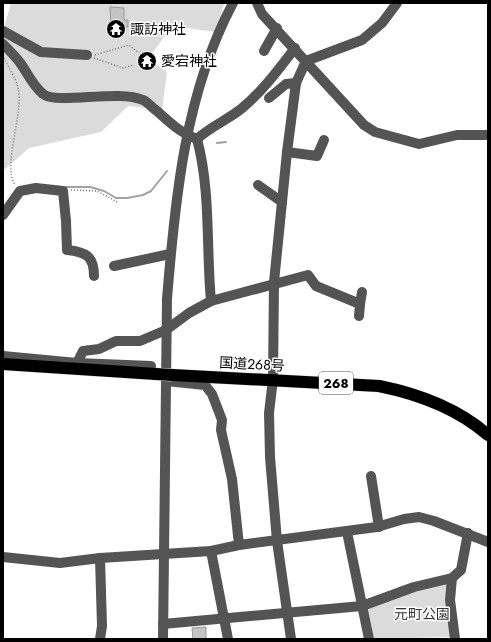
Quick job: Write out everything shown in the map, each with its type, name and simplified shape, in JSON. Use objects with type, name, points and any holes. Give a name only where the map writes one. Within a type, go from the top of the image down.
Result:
[{"type":"highway","name":"国道268号","points":[[3,364],[379,386],[408,392],[459,414],[488,435]]},
{"type":"street","points":[[163,639],[164,553],[161,374],[166,330],[170,254],[178,186],[193,138],[203,72],[222,23],[233,3]]},
{"type":"street","points":[[257,3],[262,14],[277,28],[364,125],[375,132],[419,144],[457,135],[488,135]]},
{"type":"street","points":[[291,639],[277,541],[269,449],[269,413],[272,379],[274,282],[287,152],[296,83],[306,61],[362,40],[382,24],[397,3]]},
{"type":"street","points":[[264,51],[277,28]]},
{"type":"street","points":[[3,31],[41,52],[87,56]]},
{"type":"street","points":[[3,44],[21,64],[43,95],[52,98],[109,95],[134,97],[144,100],[193,138],[206,193],[208,264],[211,301]]},
{"type":"street","points":[[193,138],[240,110],[260,92],[295,48]]},
{"type":"street","points":[[269,98],[286,84],[296,83]]},
{"type":"street","points":[[287,152],[317,156],[324,140]]},
{"type":"street","points":[[258,184],[282,202]]},
{"type":"street","points":[[3,215],[20,191],[36,188],[63,190],[67,250],[78,251],[91,259],[94,265],[94,276]]},
{"type":"street","points":[[114,266],[170,254]]},
{"type":"street","points":[[77,363],[83,351],[99,349],[116,341],[140,341],[166,330],[189,312],[211,301],[274,282],[308,275],[316,286],[360,304]]},
{"type":"street","points":[[359,316],[362,292]]},
{"type":"street","points":[[3,356],[77,363],[161,374],[205,385],[212,394],[222,420],[221,430],[232,479],[239,545]]},
{"type":"street","points":[[371,476],[379,527]]},
{"type":"street","points":[[3,557],[17,560],[60,564],[100,558],[211,551],[239,545],[379,527],[404,519],[419,517],[468,533],[488,542]]},
{"type":"street","points":[[347,532],[369,639]]},
{"type":"street","points":[[163,624],[287,614],[362,606],[414,587],[452,578],[461,570],[468,533]]},
{"type":"street","points":[[211,551],[228,639]]},
{"type":"street","points":[[100,558],[102,626],[100,639]]},
{"type":"street","points":[[452,578],[450,600],[455,639]]},
{"type":"path","points":[[87,56],[129,45],[139,53]]},
{"type":"path","points":[[87,56],[124,68],[134,65]]},
{"type":"path","points":[[3,57],[18,87],[20,109],[11,159],[13,181],[20,191]]},
{"type":"path","points":[[63,190],[97,191],[119,203]]},
{"type":"green space","points":[[11,3],[224,3],[216,32],[172,26],[148,59],[167,72],[162,110],[128,106],[101,132],[29,148],[3,171],[3,31]]},
{"type":"green space","name":"元町公園","points":[[444,581],[448,584],[445,598],[451,637],[374,639],[368,607]]},
{"type":"building","points":[[110,7],[124,8],[124,20],[128,20],[128,27],[111,27]]},
{"type":"building","points":[[206,627],[206,639],[193,639],[192,628]]},
{"type":"waterway","points":[[217,143],[226,142]]},
{"type":"waterway","points":[[64,187],[90,187],[104,191],[116,198],[127,198],[143,195],[151,191],[167,171]]},
{"type":"place","name":"諏訪神社","points":[[116,29]]},
{"type":"place","name":"愛宕神社","points":[[147,61]]}]
